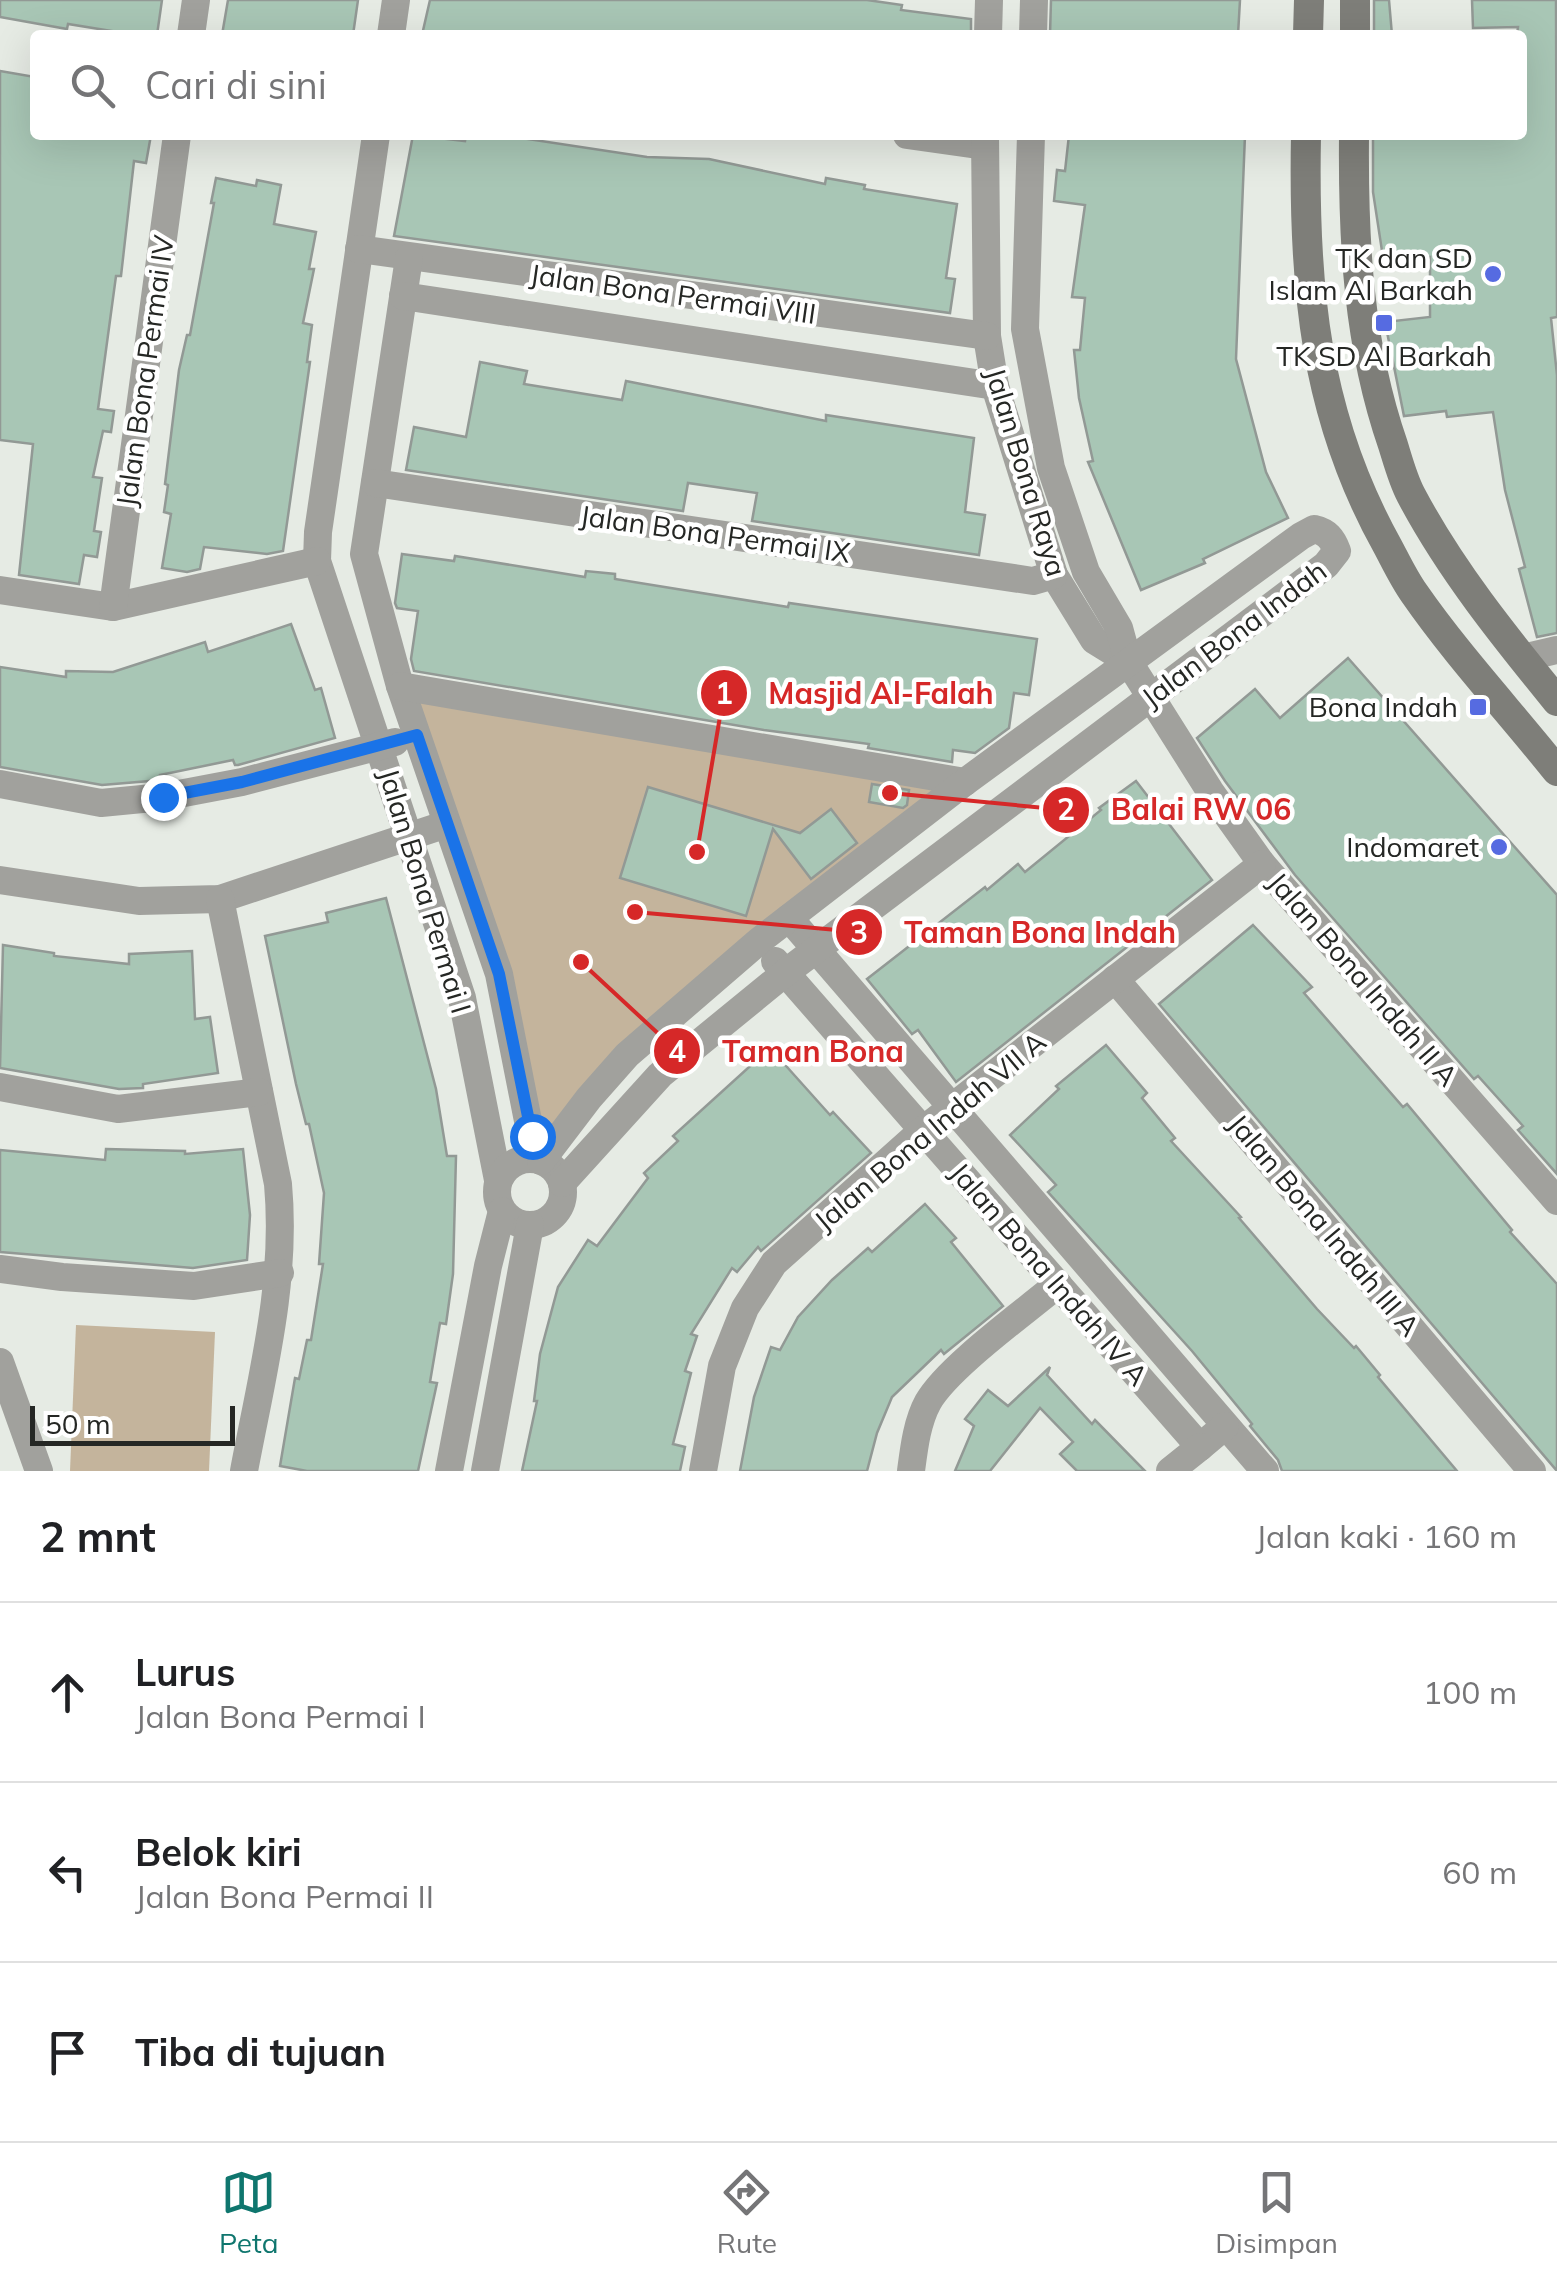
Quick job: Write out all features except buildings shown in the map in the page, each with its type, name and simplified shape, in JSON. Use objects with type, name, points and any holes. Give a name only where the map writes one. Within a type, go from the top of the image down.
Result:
[{"type":"main road","points":[[1308,30],[1309,0]]},
{"type":"main road","points":[[1355,0],[1355,30]]},
{"type":"main road","points":[[1306,140],[1305,212],[1311,307],[1334,427],[1368,511],[1412,592],[1557,771]]},
{"type":"main road","points":[[1354,140],[1359,301],[1376,396],[1409,492],[1455,568],[1557,701]]},
{"type":"street","points":[[192,30],[196,0]]},
{"type":"street","points":[[392,30],[396,0]]},
{"type":"street","points":[[988,0],[988,30]]},
{"type":"street","points":[[1034,0],[1034,30]]},
{"type":"street","name":"Jalan Bona Permai IV","points":[[113,606],[176,140]]},
{"type":"street","name":"Jalan Bona Permai I","points":[[375,140],[317,561],[462,998],[498,1180]]},
{"type":"street","name":"Jalan Bona Raya","points":[[985,140],[988,336],[995,386],[1054,575],[1094,640],[1128,661]]},
{"type":"street","name":"Jalan Bona Raya","points":[[1030,140],[1025,329],[1051,468],[1086,572],[1118,628],[1128,661],[1152,696]]},
{"type":"street","name":"Jalan Bona Permai VIII","points":[[360,249],[988,336]]},
{"type":"street","name":"Jalan Bona Permai I","points":[[409,258],[364,554],[400,686],[499,974],[536,1160]]},
{"type":"street","name":"Jalan Bona Permai VIII","points":[[403,296],[995,386]]},
{"type":"street","name":"Jalan Bona Permai IX","points":[[375,482],[1033,581],[1054,575]]},
{"type":"street","name":"Jalan Bona Indah","points":[[536,1160],[626,1055],[788,918],[1128,661],[1314,529],[1332,540],[1337,550],[1326,565],[814,950],[660,1074],[562,1183]]},
{"type":"street","points":[[0,590],[113,606],[317,561]]},
{"type":"street","points":[[1522,658],[1557,650]]},
{"type":"street","points":[[400,686],[965,782]]},
{"type":"street","name":"Jalan Bona Indah II A","points":[[1152,696],[1210,791],[1262,864],[1557,1200]]},
{"type":"street","points":[[0,784],[101,803],[163,797],[242,782],[417,735]]},
{"type":"street","points":[[0,880],[139,901],[220,900],[447,824]]},
{"type":"street","name":"Jalan Bona Indah VII A","points":[[703,1471],[722,1366],[745,1308],[774,1264],[923,1130],[1262,864]]},
{"type":"street","points":[[220,900],[278,1184],[282,1226],[280,1273],[244,1471]]},
{"type":"street","name":"Jalan Bona Indah IV A","points":[[788,918],[1264,1471]]},
{"type":"street","name":"Jalan Bona Indah IV A","points":[[759,941],[1200,1446]]},
{"type":"street","name":"Jalan Bona Indah III A","points":[[1114,979],[1532,1471]]},
{"type":"street","points":[[0,1087],[118,1109],[260,1092]]},
{"type":"street","points":[[536,1160],[550,1166],[562,1183],[560,1207],[542,1223],[519,1224],[502,1211],[496,1196],[498,1180],[511,1164],[536,1160]]},
{"type":"street","points":[[449,1471],[502,1211]]},
{"type":"street","points":[[485,1471],[530,1225]]},
{"type":"street","points":[[0,1270],[194,1286],[280,1273]]},
{"type":"street","points":[[910,1471],[928,1402],[946,1379],[1058,1284]]},
{"type":"street","points":[[0,1362],[39,1471]]},
{"type":"street","points":[[1170,1471],[1225,1426]]},
{"type":"shaded area","points":[[416,700],[940,787],[542,1146]]},
{"type":"shaded area","points":[[76,1325],[215,1332],[209,1471],[70,1471]]},
{"type":"place","name":"TK dan SD Islam Al Barkah","points":[[1493,274]]},
{"type":"place","name":"TK SD Al Barkah","points":[[1384,323]]},
{"type":"place","name":"Bona Indah","points":[[1478,707]]},
{"type":"place","name":"Balai RW 06","points":[[890,793]]},
{"type":"place","name":"Indomaret","points":[[1499,847]]},
{"type":"place","name":"Masjid Al-Falah","points":[[697,852]]},
{"type":"place","name":"Taman Bona Indah","points":[[635,912]]},
{"type":"place","name":"Taman Bona","points":[[581,962]]},
{"type":"route","points":[[163,797],[242,782],[417,735],[499,974],[532,1136]]}]
